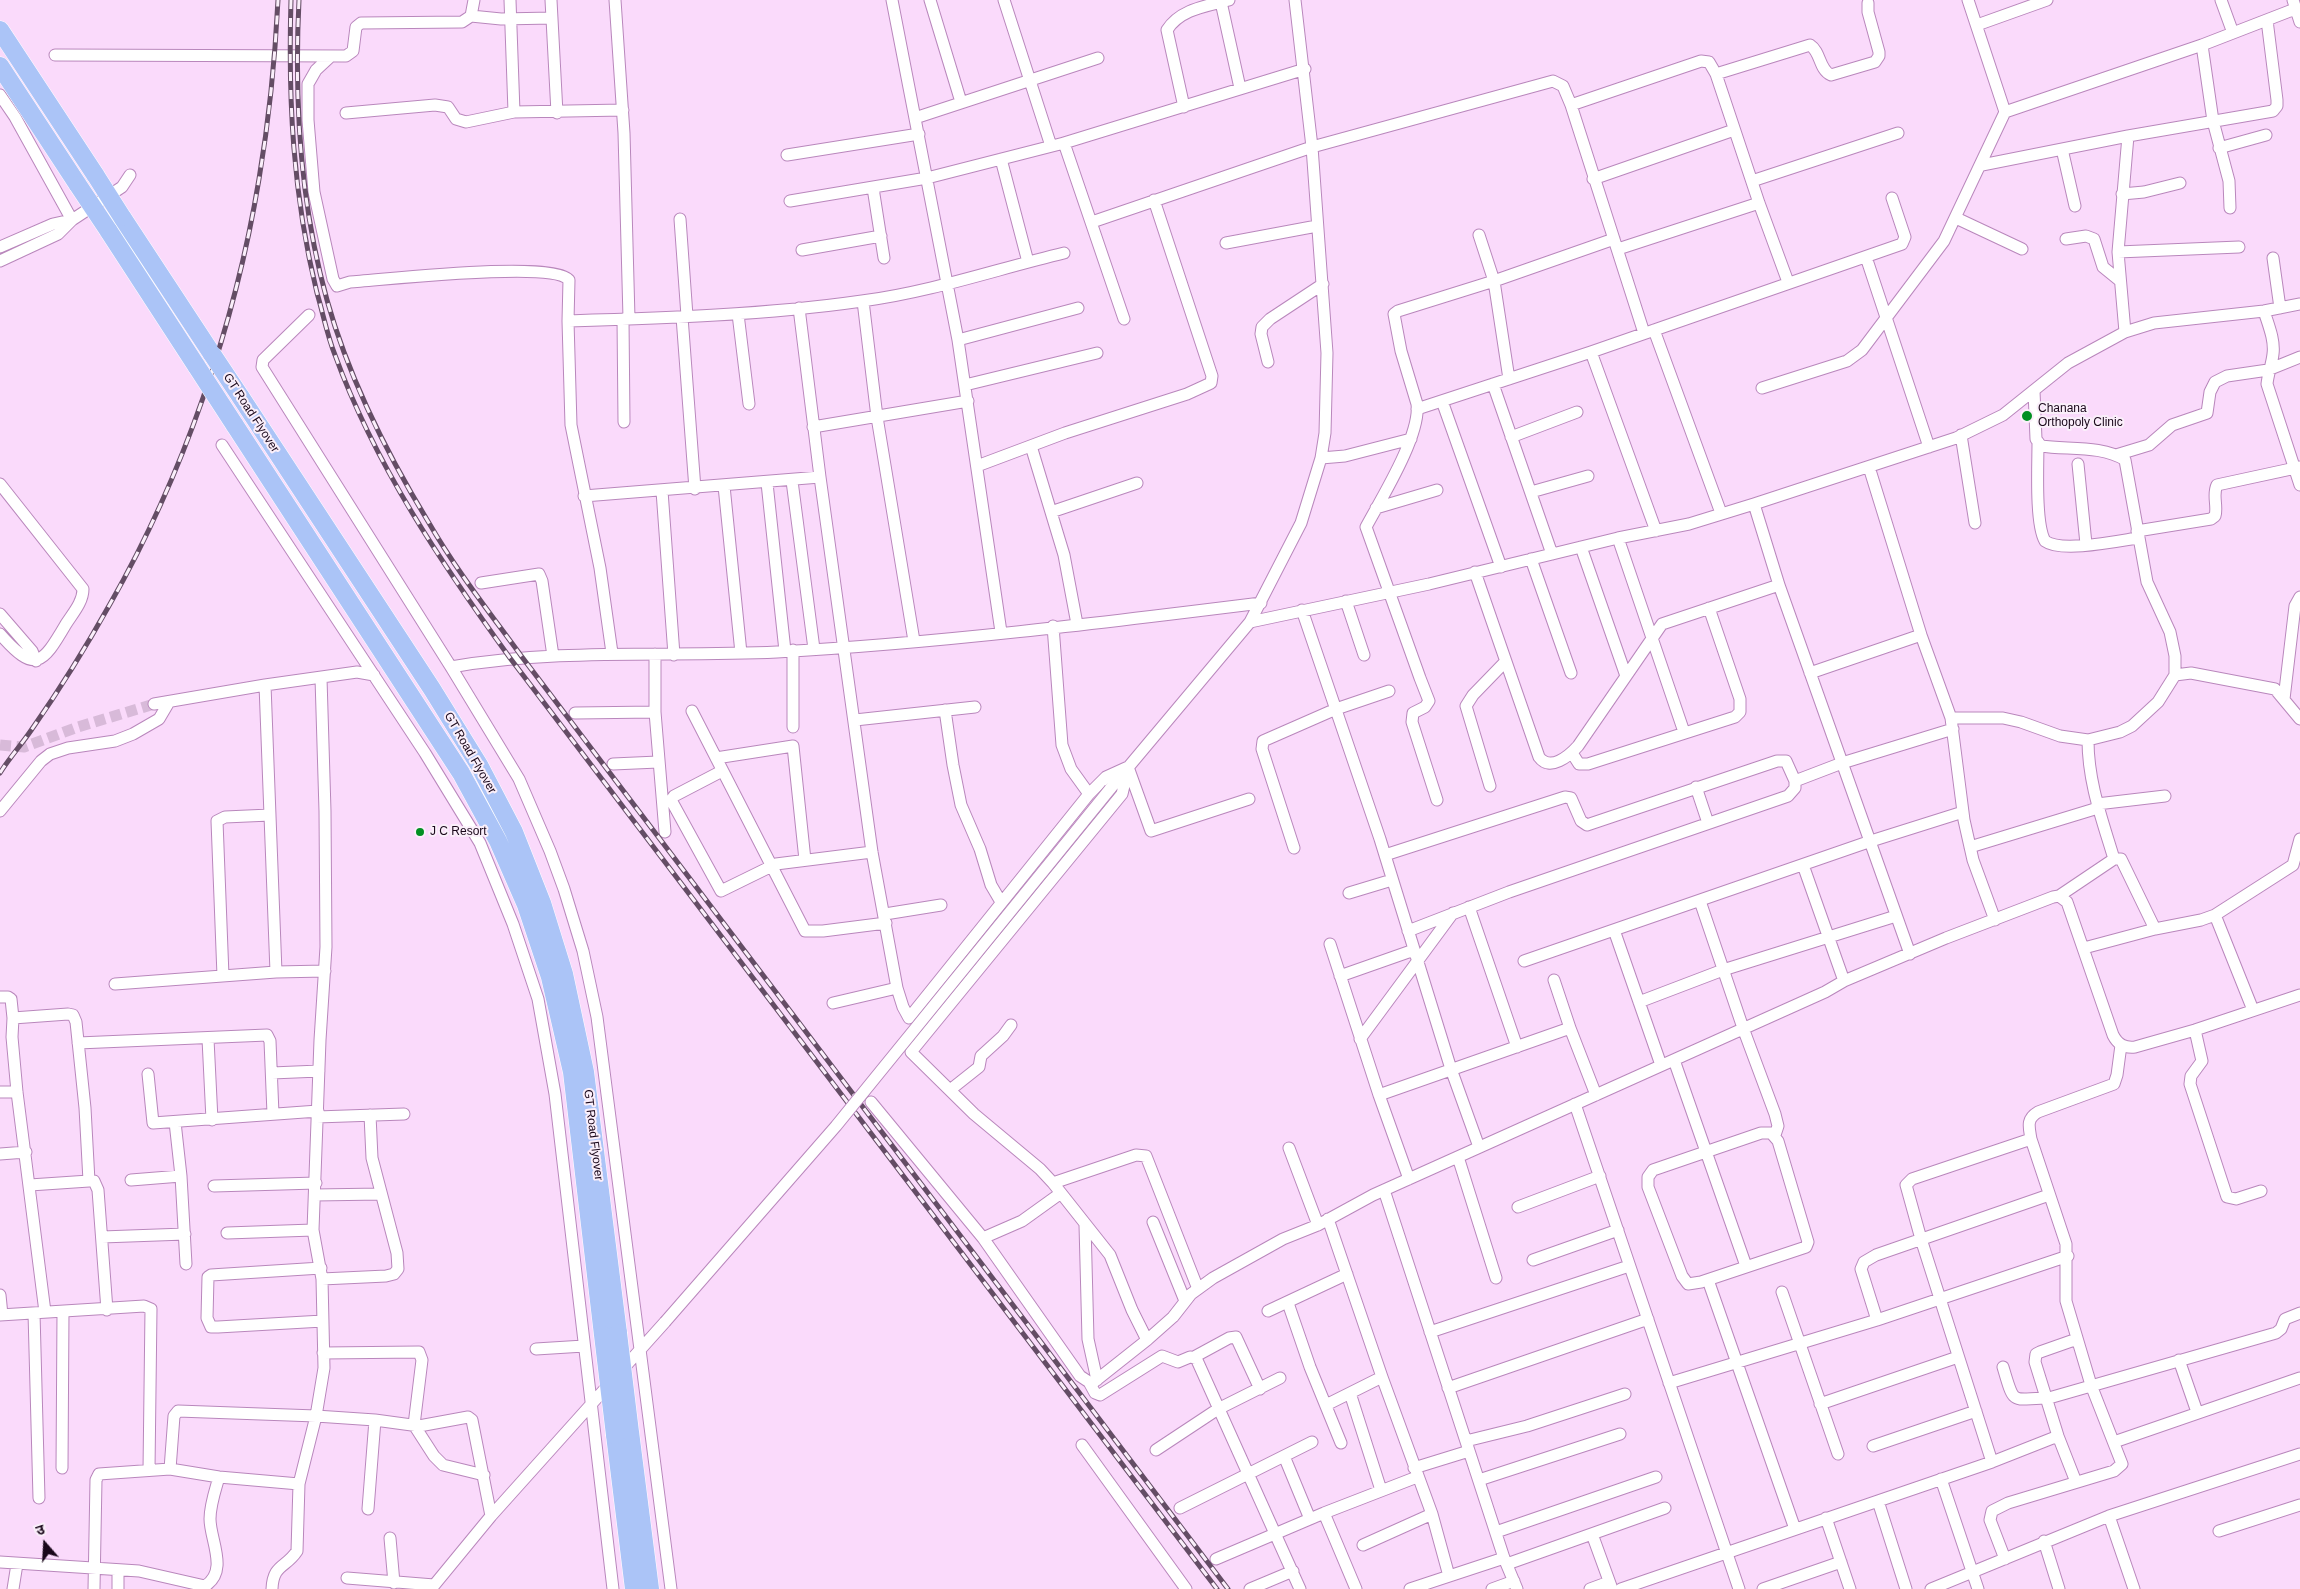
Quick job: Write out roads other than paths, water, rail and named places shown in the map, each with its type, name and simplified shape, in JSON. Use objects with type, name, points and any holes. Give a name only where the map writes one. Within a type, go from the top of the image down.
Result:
[{"type":"highway","name":"GT Road Flyover","points":[[0,30],[432,689],[479,765],[514,832],[542,903],[564,974],[585,1072],[610,1334]]},
{"type":"highway","name":"GT Road Flyover","points":[[0,66],[461,773],[498,841],[526,905],[550,977],[572,1072],[623,1434],[650,1589]]},
{"type":"highway","name":"GT Road Flyover","points":[[623,1434],[634,1589]]},
{"type":"street","points":[[55,55],[346,56],[354,51],[356,27],[361,23],[456,23],[467,20],[471,16],[474,0]]},
{"type":"street","points":[[510,0],[514,112]]},
{"type":"street","points":[[551,0],[557,113]]},
{"type":"street","points":[[615,0],[623,110],[626,319],[624,422]]},
{"type":"street","points":[[892,0],[958,340],[1002,632]]},
{"type":"street","points":[[930,0],[961,102]]},
{"type":"street","points":[[1004,0],[1050,146]]},
{"type":"street","points":[[347,1578],[433,1587],[491,1516],[591,1402],[665,1322],[836,1126],[1128,767],[1250,622],[1301,524],[1321,458],[1325,433],[1327,353],[1323,284],[1305,69],[1295,0]]},
{"type":"street","points":[[1968,0],[2006,112]]},
{"type":"street","points":[[1977,25],[2047,0]]},
{"type":"street","points":[[2221,0],[2233,33]]},
{"type":"street","points":[[1184,106],[1167,30],[1183,14],[1225,1],[1240,88]]},
{"type":"street","points":[[1716,74],[1810,45],[1816,50],[1825,71],[1831,75],[1875,62],[1878,60],[1879,52],[1868,12],[1871,1]]},
{"type":"street","points":[[1762,388],[1847,361],[1862,350],[1936,255],[1982,165],[2002,116],[2006,112],[2202,45],[2267,20],[2294,4],[2300,22]]},
{"type":"street","points":[[471,16],[511,19],[552,18]]},
{"type":"street","points":[[1982,165],[2276,109],[2277,100],[2267,20]]},
{"type":"street","points":[[2202,45],[2213,121],[2229,181],[2230,208]]},
{"type":"street","points":[[330,57],[316,70],[308,84],[308,120],[314,192],[333,279],[337,286],[350,282],[481,271],[564,276],[570,282],[568,320],[571,425],[600,568],[612,653]]},
{"type":"street","points":[[915,118],[1098,58]]},
{"type":"street","points":[[1571,105],[1706,60],[1716,74],[1759,203],[1788,282]]},
{"type":"street","points":[[790,201],[927,178],[1064,143],[1305,69]]},
{"type":"street","points":[[1092,222],[1312,147],[1548,82],[1557,82],[1563,86],[1571,105],[1593,179],[1616,244],[1721,513]]},
{"type":"street","points":[[0,95],[15,117],[72,220]]},
{"type":"street","points":[[346,112],[435,106],[448,107],[456,119],[466,122],[514,112],[557,113],[623,110]]},
{"type":"street","points":[[1593,179],[1734,130]]},
{"type":"street","points":[[1752,181],[1898,133]]},
{"type":"street","points":[[787,155],[919,134]]},
{"type":"street","points":[[2219,148],[2266,135]]},
{"type":"street","points":[[2125,332],[2118,252],[2128,136]]},
{"type":"street","points":[[1064,143],[1124,319]]},
{"type":"street","points":[[2062,149],[2075,206]]},
{"type":"street","points":[[1001,159],[1028,262]]},
{"type":"street","points":[[0,261],[58,234],[72,220],[122,187],[130,175]]},
{"type":"street","points":[[2122,194],[2144,192],[2180,183]]},
{"type":"street","points":[[873,188],[884,258]]},
{"type":"street","points":[[1417,409],[1591,352],[1765,292],[1788,282],[1866,258],[1902,244],[1905,240],[1892,198]]},
{"type":"street","points":[[977,466],[1187,394],[1211,383],[1212,376],[1154,200]]},
{"type":"street","points":[[1438,800],[1412,722],[1413,713],[1425,708],[1429,701],[1429,696],[1420,678],[1366,527],[1411,439],[1417,409],[1401,351],[1394,317],[1395,313],[1616,244],[1759,203]]},
{"type":"street","points":[[1956,218],[2022,250]]},
{"type":"street","points":[[680,219],[695,488]]},
{"type":"street","points":[[0,247],[53,224],[72,220]]},
{"type":"street","points":[[1226,243],[1317,226]]},
{"type":"street","points":[[1479,235],[1494,282],[1508,379]]},
{"type":"street","points":[[802,250],[881,236]]},
{"type":"street","points":[[2066,238],[2086,236],[2094,239],[2102,267],[2119,280]]},
{"type":"street","points":[[2118,252],[2239,247]]},
{"type":"street","points":[[568,320],[738,314],[863,301],[948,284],[1064,253]]},
{"type":"street","points":[[1866,258],[1929,447]]},
{"type":"street","points":[[2273,258],[2280,308]]},
{"type":"street","points":[[1268,362],[1261,334],[1262,327],[1270,319],[1323,284]]},
{"type":"street","points":[[863,301],[877,417],[914,641]]},
{"type":"street","points":[[1250,622],[1501,567],[1618,538],[1689,524],[1961,436],[1996,419],[2076,358],[2125,332],[2154,323],[2264,311],[2300,304]]},
{"type":"street","points":[[799,308],[813,427],[845,646],[872,852],[886,918],[897,988],[909,1018],[1089,794],[1106,777],[1128,767]]},
{"type":"street","points":[[958,340],[1078,308]]},
{"type":"street","points":[[2264,311],[2273,345],[2273,355],[2268,370],[2267,384],[2297,468],[2300,485]]},
{"type":"street","points":[[738,314],[749,404]]},
{"type":"street","points":[[309,316],[263,360],[262,366],[519,779],[564,889],[583,951],[597,1016],[671,1589]]},
{"type":"street","points":[[1591,352],[1656,531]]},
{"type":"street","points":[[965,385],[1097,353]]},
{"type":"street","points":[[2116,455],[2149,445],[2172,425],[2207,413],[2212,387],[2220,379],[2227,376],[2268,370],[2300,357]]},
{"type":"street","points":[[1493,384],[1552,554]]},
{"type":"street","points":[[2034,391],[2040,513],[2043,537],[2049,544],[2054,546],[2086,544],[2210,519],[2215,516],[2216,512],[2214,493],[2217,485],[2297,468]]},
{"type":"street","points":[[813,427],[968,401]]},
{"type":"street","points":[[1442,401],[1501,567]]},
{"type":"street","points":[[1511,436],[1576,412]]},
{"type":"street","points":[[1961,436],[1975,523]]},
{"type":"street","points":[[1321,458],[1345,456],[1411,439]]},
{"type":"street","points":[[1795,781],[1952,724],[2003,718],[2021,722],[2060,736],[2088,740],[2120,732],[2132,726],[2158,702],[2175,675],[2173,642],[2147,582],[2127,463],[2116,455],[2088,450],[2048,448],[2038,443]]},
{"type":"street","points":[[222,445],[425,753],[480,843],[513,924],[538,999],[556,1094],[613,1589]]},
{"type":"street","points":[[1031,446],[1066,564],[1077,624]]},
{"type":"street","points":[[2078,464],[2086,544]]},
{"type":"street","points":[[1869,467],[1921,636],[1952,724],[1963,812],[1970,847],[1995,920]]},
{"type":"street","points":[[1531,492],[1588,476]]},
{"type":"street","points":[[584,496],[662,492],[820,477]]},
{"type":"street","points":[[792,480],[814,649]]},
{"type":"street","points":[[767,483],[789,651],[793,727]]},
{"type":"street","points":[[1051,512],[1137,483]]},
{"type":"street","points":[[0,484],[83,589],[81,599],[51,650],[36,661],[25,659],[16,653],[0,634]]},
{"type":"street","points":[[724,486],[741,654]]},
{"type":"street","points":[[1376,508],[1437,490]]},
{"type":"street","points":[[662,492],[674,655]]},
{"type":"street","points":[[1754,504],[1779,585],[1910,954]]},
{"type":"street","points":[[1618,538],[1684,732]]},
{"type":"street","points":[[1581,547],[1626,676]]},
{"type":"street","points":[[1531,560],[1571,673]]},
{"type":"street","points":[[1475,572],[1539,757],[1546,763],[1552,764],[1572,753],[1662,624],[1779,585]]},
{"type":"street","points":[[481,583],[539,574],[542,581],[553,656]]},
{"type":"street","points":[[2284,698],[2295,606],[2300,597]]},
{"type":"street","points":[[1346,600],[1364,656]]},
{"type":"street","points":[[451,667],[494,660],[553,656],[612,653],[674,655],[741,654],[914,641],[1261,602]]},
{"type":"street","points":[[1572,753],[1579,764],[1588,764],[1735,717],[1740,712],[1741,705],[1709,608]]},
{"type":"street","points":[[1302,610],[1385,855],[1451,1068],[1479,1147]]},
{"type":"street","points":[[0,614],[32,651],[36,661]]},
{"type":"street","points":[[1053,626],[1062,745],[1071,769],[1089,794]]},
{"type":"street","points":[[1810,673],[1921,636]]},
{"type":"street","points":[[655,654],[655,712],[665,832]]},
{"type":"street","points":[[1490,786],[1466,706],[1473,695],[1505,662]]},
{"type":"street","points":[[154,704],[264,685],[357,672],[374,675]]},
{"type":"street","points":[[2175,675],[2191,673],[2268,686],[2276,689],[2300,719]]},
{"type":"street","points":[[272,1589],[273,1577],[279,1567],[297,1551],[299,1484],[323,1379],[324,1321],[322,1274],[313,1230],[325,971],[325,811],[321,678]]},
{"type":"street","points":[[264,685],[276,972]]},
{"type":"street","points":[[1294,848],[1261,745],[1266,738],[1336,709],[1389,691]]},
{"type":"street","points":[[0,811],[41,761],[50,754],[68,748],[115,741],[133,734],[160,719],[169,702]]},
{"type":"street","points":[[855,720],[975,707]]},
{"type":"street","points":[[945,710],[961,805],[980,849],[991,885],[1001,902]]},
{"type":"street","points":[[692,711],[770,866],[806,932],[886,918],[941,905]]},
{"type":"street","points":[[575,713],[655,712]]},
{"type":"street","points":[[2088,740],[2089,774],[2114,859]]},
{"type":"street","points":[[716,758],[793,746],[805,860]]},
{"type":"street","points":[[1385,855],[1565,797],[1571,798],[1581,821],[1587,825],[1696,787],[1783,760],[1788,764],[1795,781],[1795,788],[1788,796],[1408,930]]},
{"type":"street","points":[[613,764],[658,762]]},
{"type":"street","points":[[1128,767],[1151,831],[1249,799]]},
{"type":"street","points":[[1128,767],[1122,794],[911,1052],[974,1114],[1040,1169],[1053,1183],[1085,1226],[1110,1255],[1132,1310],[1147,1340]]},
{"type":"street","points":[[722,771],[674,796],[671,800],[721,891],[726,891],[770,866],[872,852]]},
{"type":"street","points":[[1696,787],[1708,823]]},
{"type":"street","points":[[1970,847],[2097,806],[2165,796]]},
{"type":"street","points":[[1524,961],[1871,841],[1963,812]]},
{"type":"street","points":[[223,976],[217,821],[224,817],[270,815]]},
{"type":"street","points":[[2084,948],[2155,929],[2188,924],[2214,915],[2298,862],[2300,839]]},
{"type":"street","points":[[1093,1381],[1174,1317],[1185,1301],[1198,1289],[1283,1239],[1323,1222],[1384,1190],[1844,982],[2059,896],[2114,859],[2121,858],[2124,861],[2155,929]]},
{"type":"street","points":[[1803,865],[1844,982]]},
{"type":"street","points":[[1350,893],[1392,880]]},
{"type":"street","points":[[2059,896],[2067,902],[2113,1036],[2120,1045],[2127,1048],[2194,1030],[2300,996]]},
{"type":"street","points":[[1700,901],[1743,1028],[1775,1114],[1778,1126],[1775,1136],[1808,1242],[1806,1247],[1708,1280],[1694,1284],[1685,1282],[1647,1182],[1650,1173],[1653,1170],[1762,1133],[1771,1133],[1775,1136]]},
{"type":"street","points":[[1469,907],[1517,1047]]},
{"type":"street","points":[[1360,1040],[1454,913]]},
{"type":"street","points":[[2214,915],[2253,1010]]},
{"type":"street","points":[[1639,1002],[1723,970],[1896,916]]},
{"type":"street","points":[[1614,930],[1661,1065]]},
{"type":"street","points":[[1330,944],[1360,1040],[1409,1179]]},
{"type":"street","points":[[1340,976],[1414,950]]},
{"type":"street","points":[[115,984],[276,972],[325,971]]},
{"type":"street","points":[[1554,980],[1570,1028],[1596,1094]]},
{"type":"street","points":[[833,1003],[897,988]]},
{"type":"street","points":[[0,997],[11,999],[12,1037],[30,1185],[40,1313],[39,1498]]},
{"type":"street","points":[[13,1018],[73,1015],[76,1022],[86,1118],[89,1181]]},
{"type":"street","points":[[950,1090],[979,1067],[981,1056],[1003,1036],[1011,1025]]},
{"type":"street","points":[[1379,1095],[1451,1068],[1570,1028]]},
{"type":"street","points":[[2194,1030],[2202,1061],[2191,1076],[2190,1084],[2227,1197],[2236,1199],[2261,1191]]},
{"type":"street","points":[[78,1043],[208,1039],[267,1035],[270,1037],[273,1114]]},
{"type":"street","points":[[0,1037],[12,1037]]},
{"type":"street","points":[[208,1039],[212,1120]]},
{"type":"street","points":[[2005,1559],[1990,1520],[1992,1511],[2008,1503],[2114,1471],[2121,1467],[2114,1442],[2091,1385],[2066,1301],[2068,1256],[2064,1236],[2031,1139],[2028,1122],[2031,1116],[2114,1084],[2117,1075],[2120,1045]]},
{"type":"street","points":[[1674,1060],[1746,1266]]},
{"type":"street","points":[[272,1073],[319,1071]]},
{"type":"street","points":[[148,1074],[151,1122],[157,1124],[273,1114],[404,1114]]},
{"type":"street","points":[[0,1092],[18,1092]]},
{"type":"street","points":[[871,1102],[983,1238],[1080,1376],[1093,1381]]},
{"type":"street","points":[[1575,1104],[1739,1589]]},
{"type":"street","points":[[324,1321],[211,1326],[207,1318],[208,1277],[211,1275],[322,1274],[386,1276],[394,1274],[398,1269],[397,1253],[371,1152],[370,1115]]},
{"type":"street","points":[[175,1122],[182,1176],[186,1264]]},
{"type":"street","points":[[1992,1462],[1906,1189],[1908,1181],[2031,1139]]},
{"type":"street","points":[[1289,1148],[1347,1274],[1432,1514],[1449,1576]]},
{"type":"street","points":[[0,1154],[26,1152]]},
{"type":"street","points":[[1053,1183],[1136,1155],[1146,1156],[1198,1289]]},
{"type":"street","points":[[1458,1157],[1496,1278]]},
{"type":"street","points":[[131,1180],[182,1176]]},
{"type":"street","points":[[1518,1207],[1600,1176]]},
{"type":"street","points":[[30,1185],[89,1181],[94,1181],[97,1185],[107,1310]]},
{"type":"street","points":[[214,1186],[316,1189],[381,1194]]},
{"type":"street","points":[[1384,1190],[1505,1561],[1516,1585],[1492,1589]]},
{"type":"street","points":[[983,1238],[1030,1217],[1061,1193]]},
{"type":"street","points":[[1877,1320],[1863,1278],[1862,1265],[1876,1255],[2050,1195]]},
{"type":"street","points":[[1153,1222],[1185,1301]]},
{"type":"street","points":[[1085,1226],[1088,1339],[1095,1393],[1100,1396],[1162,1356],[1178,1362],[1194,1357],[1229,1338],[1236,1337],[1260,1389]]},
{"type":"street","points":[[227,1233],[313,1230]]},
{"type":"street","points":[[1533,1260],[1618,1230]]},
{"type":"street","points":[[102,1237],[185,1234]]},
{"type":"street","points":[[1669,1383],[1877,1320],[2068,1256]]},
{"type":"street","points":[[1430,1332],[1629,1266]]},
{"type":"street","points":[[1268,1311],[1347,1274]]},
{"type":"street","points":[[1708,1280],[1795,1529]]},
{"type":"street","points":[[1782,1292],[1838,1454]]},
{"type":"street","points":[[0,1295],[1,1315],[107,1310],[144,1306],[151,1309],[149,1470]]},
{"type":"street","points":[[1288,1303],[1341,1443]]},
{"type":"street","points":[[62,1468],[63,1312]]},
{"type":"street","points":[[2003,1367],[2014,1397],[2020,1400],[2045,1398],[2276,1333],[2281,1329],[2285,1318],[2300,1312]]},
{"type":"street","points":[[1448,1388],[1648,1319]]},
{"type":"street","points":[[2076,1482],[2045,1398],[2035,1362],[2036,1354],[2077,1339]]},
{"type":"street","points":[[536,1348],[584,1346]]},
{"type":"street","points":[[324,1353],[419,1352],[422,1360],[414,1425],[442,1465],[484,1475]]},
{"type":"street","points":[[1194,1357],[1277,1534],[1300,1589]]},
{"type":"street","points":[[1820,1404],[1958,1357]]},
{"type":"street","points":[[2178,1360],[2197,1412]]},
{"type":"street","points":[[1326,1405],[1382,1377]]},
{"type":"street","points":[[1156,1450],[1218,1409],[1280,1378]]},
{"type":"street","points":[[2114,1442],[2300,1378]]},
{"type":"street","points":[[1350,1393],[1380,1490]]},
{"type":"street","points":[[1216,1559],[1380,1490],[1467,1446],[1625,1394]]},
{"type":"street","points":[[1873,1446],[1976,1411]]},
{"type":"street","points":[[170,1469],[174,1416],[178,1412],[316,1416],[425,1426],[468,1417],[472,1420],[491,1516]]},
{"type":"street","points":[[368,1509],[375,1420]]},
{"type":"street","points":[[1479,1480],[1620,1434]]},
{"type":"street","points":[[1621,1589],[1940,1478],[1992,1462],[2058,1436]]},
{"type":"street","points":[[1180,1508],[1312,1442]]},
{"type":"street","points":[[1082,1445],[1186,1589]]},
{"type":"street","points":[[1931,1589],[2044,1541],[2109,1516],[2300,1454]]},
{"type":"street","points":[[1284,1456],[1310,1519]]},
{"type":"street","points":[[94,1589],[97,1476],[104,1473],[170,1469],[219,1477],[299,1484]]},
{"type":"street","points":[[0,1562],[139,1571],[202,1586],[209,1583],[218,1562],[210,1518],[219,1477]]},
{"type":"street","points":[[1496,1532],[1656,1477]]},
{"type":"street","points":[[1940,1478],[1978,1589]]},
{"type":"street","points":[[1878,1500],[1906,1589]]},
{"type":"street","points":[[2219,1531],[2300,1505]]},
{"type":"street","points":[[1410,1589],[1592,1534],[1665,1508]]},
{"type":"street","points":[[1324,1513],[1356,1589]]},
{"type":"street","points":[[1363,1545],[1432,1514]]},
{"type":"street","points":[[2109,1516],[2134,1589]]},
{"type":"street","points":[[1826,1518],[1850,1589]]},
{"type":"street","points":[[1590,1589],[1611,1586],[1592,1534]]},
{"type":"street","points":[[390,1538],[394,1583]]},
{"type":"street","points":[[2044,1541],[2059,1589]]},
{"type":"street","points":[[1763,1589],[1792,1584],[1841,1562]]},
{"type":"street","points":[[13,1589],[17,1564]]},
{"type":"street","points":[[118,1570],[118,1589]]},
{"type":"street","points":[[1250,1589],[1293,1571]]},
{"type":"tunnel","points":[[0,745],[24,747],[78,727],[154,704]]},
{"type":"railway","points":[[0,773],[53,699],[110,604],[161,504],[203,398],[221,344],[249,234],[269,112],[278,0]]},
{"type":"railway","points":[[291,0],[290,75],[297,184],[302,220],[317,293],[327,332],[351,396],[370,436],[412,512],[435,550],[510,658],[1217,1589]]},
{"type":"railway","points":[[299,0],[297,76],[301,152],[305,189],[318,263],[327,300],[346,358],[370,415],[413,497],[462,574],[522,657],[1228,1589]]},
{"type":"place","name":"Chanana Orthopoly Clinic","points":[[2027,416]]},
{"type":"place","name":"J C Resort","points":[[420,832]]}]
